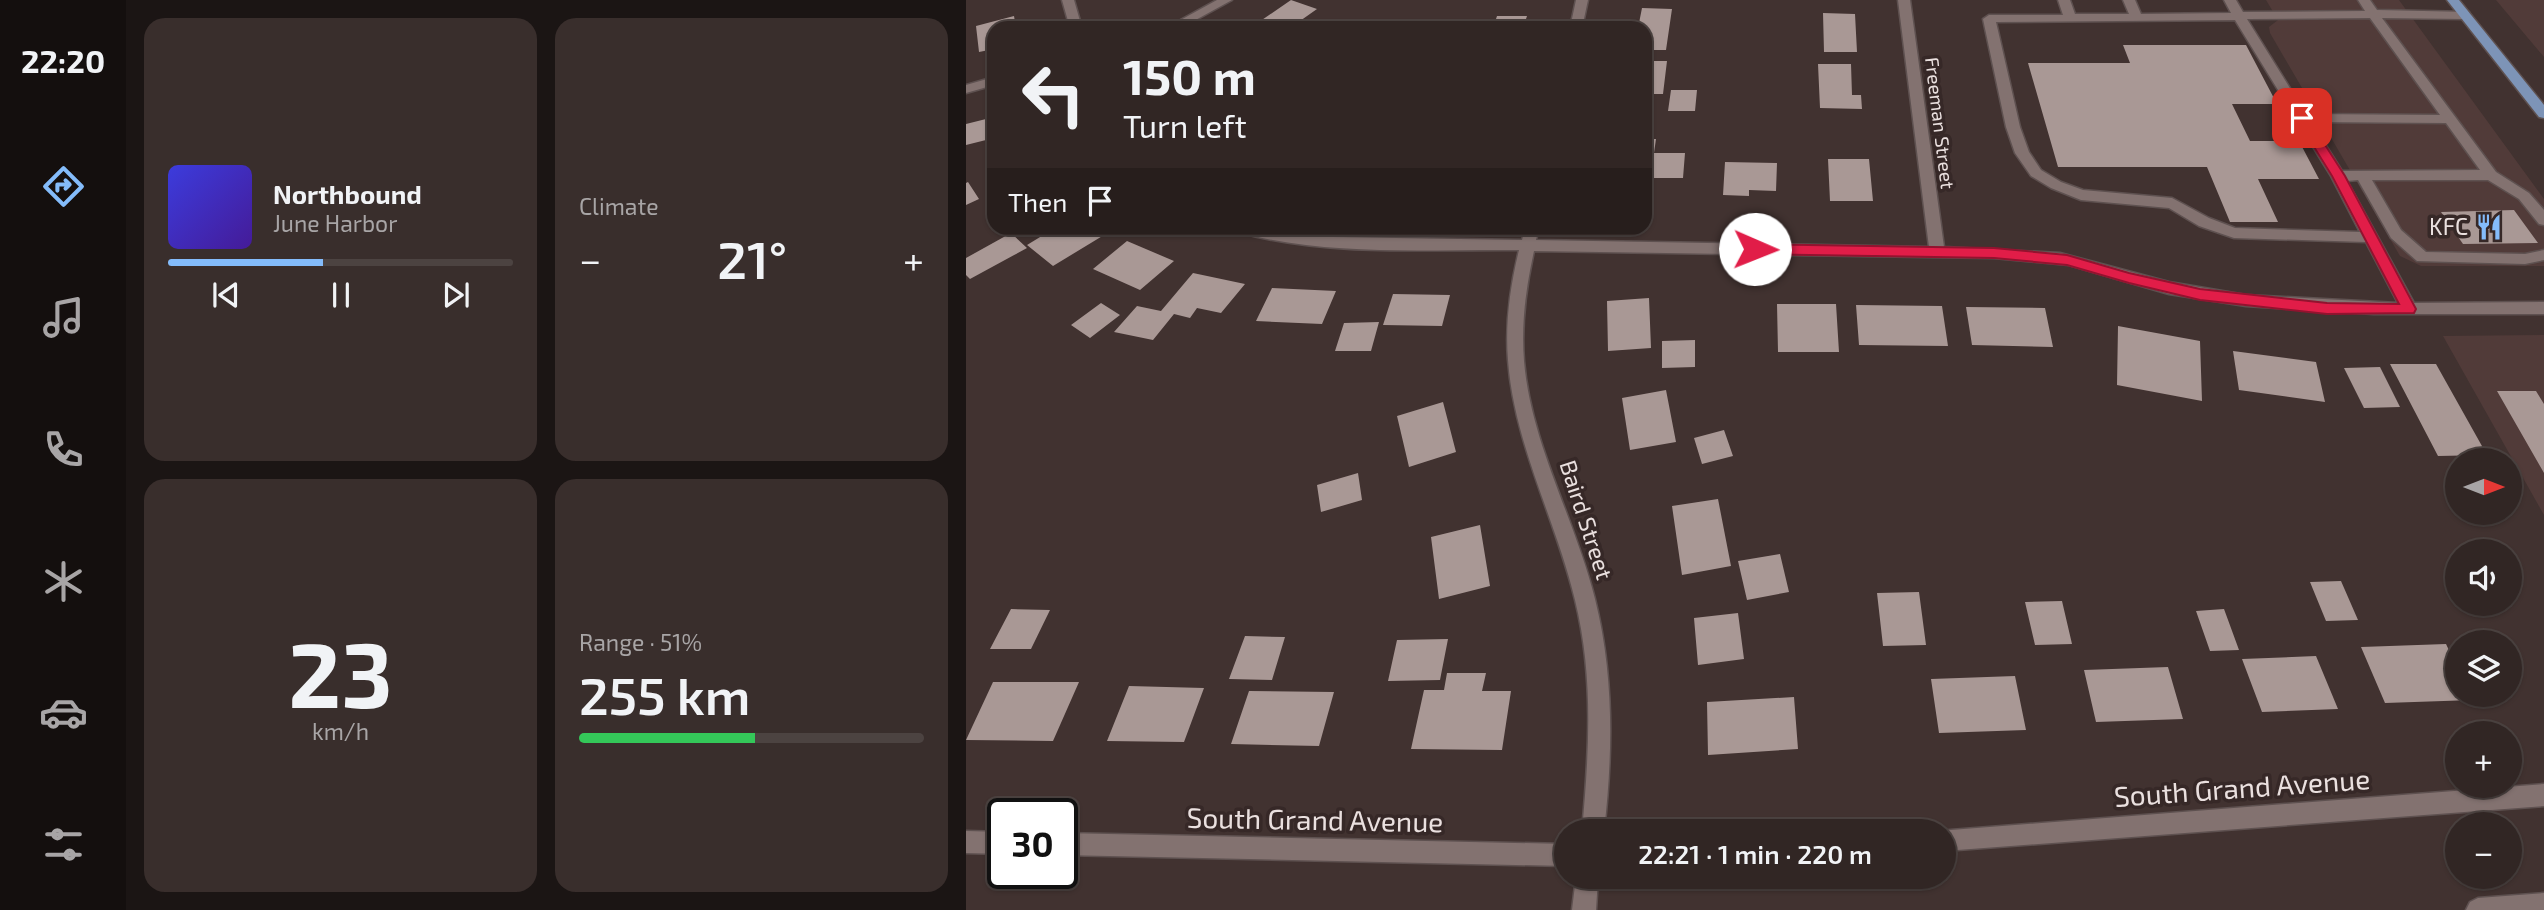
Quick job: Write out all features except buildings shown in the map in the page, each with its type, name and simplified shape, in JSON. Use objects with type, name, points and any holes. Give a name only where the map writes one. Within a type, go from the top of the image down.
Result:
[{"type":"main road","points":[[2453,0],[2544,114]]},
{"type":"street","points":[[1068,0],[1074,21]]},
{"type":"street","points":[[1186,21],[1226,0]]},
{"type":"street","points":[[1578,21],[1582,0]]},
{"type":"street","name":"Freeman Street","points":[[1904,0],[1937,252]]},
{"type":"street","points":[[2064,0],[2070,18]]},
{"type":"street","points":[[2129,0],[2137,19]]},
{"type":"street","points":[[2230,0],[2338,176],[2409,309]]},
{"type":"street","points":[[2275,0],[2283,14]]},
{"type":"street","points":[[2364,0],[2491,175],[2524,196],[2544,220]]},
{"type":"street","points":[[2369,237],[2234,233],[2204,222],[2172,203],[2081,195],[2056,185],[2036,173],[2022,153],[2013,127],[1989,19],[2137,19],[2373,13],[2465,15]]},
{"type":"street","points":[[966,89],[987,83]]},
{"type":"street","points":[[2302,118],[2451,119]]},
{"type":"street","points":[[2338,176],[2491,175]]},
{"type":"street","points":[[2362,176],[2396,234],[2422,257],[2525,260],[2544,255]]},
{"type":"street","points":[[1277,235],[1306,241],[1525,247],[1994,253],[2067,260],[2200,294],[2275,304],[2327,308],[2544,308]]},
{"type":"street","name":"Baird Street","points":[[1529,235],[1525,247],[1515,328],[1520,392],[1586,601],[1598,675],[1601,767],[1594,819]]},
{"type":"street","name":"South Grand Avenue","points":[[1956,839],[2544,795]]},
{"type":"street","points":[[966,842],[987,843]]},
{"type":"street","name":"South Grand Avenue","points":[[1078,844],[1554,855]]},
{"type":"street","points":[[1584,910],[1586,889]]},
{"type":"street","points":[[2478,910],[2544,905]]},
{"type":"shaded area","points":[[2266,0],[2399,0],[2544,199],[2544,266],[2421,266],[2400,256],[2270,33],[2269,27],[2278,20]]},
{"type":"shaded area","points":[[2496,0],[2544,0],[2544,57]]},
{"type":"shaded area","points":[[2544,335],[2544,515],[2522,476],[2522,448],[2506,448],[2443,336]]},
{"type":"place","name":"KFC","points":[[2489,227]]},
{"type":"route","points":[[1755,249],[1994,253],[2067,260],[2200,294],[2327,308],[2409,309],[2338,176],[2302,118]]}]
